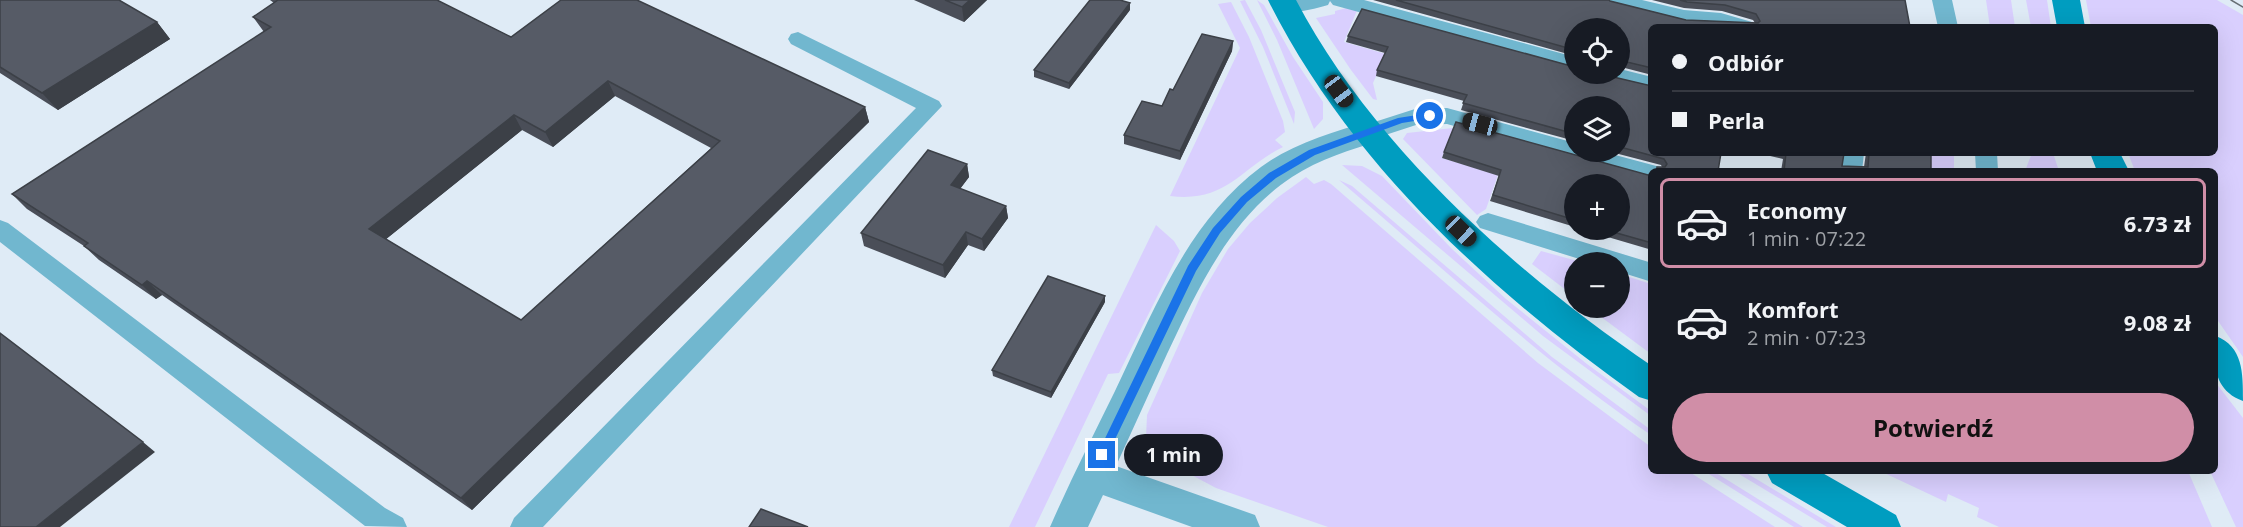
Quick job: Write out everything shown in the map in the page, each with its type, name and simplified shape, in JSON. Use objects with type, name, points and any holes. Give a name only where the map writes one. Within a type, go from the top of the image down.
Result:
[{"type":"street","points":[[2066,0],[2070,24]]},
{"type":"street","points":[[1284,3],[1317,60],[1370,132],[1432,202],[1486,255],[1563,321],[1648,383]]},
{"type":"street","points":[[1069,527],[1183,286],[1216,231],[1244,199],[1272,175],[1312,153],[1370,132]]},
{"type":"street","points":[[2218,353],[2243,386]]},
{"type":"street","points":[[1790,474],[1882,527]]},
{"type":"street","points":[[1093,475],[1241,527]]},
{"type":"lane","points":[[1284,3],[1321,0]]},
{"type":"lane","points":[[1340,0],[1564,61]]},
{"type":"lane","points":[[1615,0],[1674,15],[1721,20],[1735,24]]},
{"type":"lane","points":[[1942,0],[1947,24]]},
{"type":"lane","points":[[524,527],[931,106],[798,39]]},
{"type":"lane","points":[[1630,79],[1648,84]]},
{"type":"lane","points":[[1370,132],[1415,117],[1447,116],[1564,148]]},
{"type":"lane","points":[[1614,162],[1648,172]]},
{"type":"lane","points":[[1488,222],[1584,252]]},
{"type":"lane","points":[[0,229],[375,524]]},
{"type":"lane","points":[[1630,266],[1648,272]]},
{"type":"shaded area","points":[[1245,0],[1261,30],[1295,112],[1294,124],[1263,47],[1240,1]]},
{"type":"shaded area","points":[[1257,0],[1264,5],[1293,57],[1323,102],[1323,119],[1314,129],[1277,40]]},
{"type":"shaded area","points":[[1986,0],[2011,0],[2015,24],[1990,24]]},
{"type":"shaded area","points":[[2026,0],[2047,0],[2051,24],[2030,24]]},
{"type":"shaded area","points":[[2086,0],[2217,0],[2243,15],[2243,357],[2218,321],[2218,168],[2134,168],[2129,156],[2218,156],[2218,24],[2090,24]]},
{"type":"shaded area","points":[[1231,2],[1249,37],[1283,121],[1285,132],[1275,140],[1283,147],[1219,189],[1189,197],[1170,196],[1240,48],[1218,4]]},
{"type":"shaded area","points":[[1350,7],[1358,8],[1344,42],[1386,54],[1373,83],[1377,100],[1373,99],[1351,70],[1316,18],[1335,14],[1335,11]]},
{"type":"shaded area","points":[[1453,128],[1442,158],[1498,175],[1486,209],[1477,215],[1403,139],[1407,133]]},
{"type":"shaded area","points":[[1927,156],[1954,156],[1954,168],[1927,168]]},
{"type":"shaded area","points":[[2031,156],[2054,156],[2058,168],[2026,168]]},
{"type":"shaded area","points":[[1342,165],[1362,166],[1382,176],[1452,249],[1506,299],[1587,364],[1648,409],[1648,414],[1543,336]]},
{"type":"shaded area","points":[[1306,177],[1314,184],[1324,180],[1331,184],[1538,363],[1648,445],[1648,474],[1693,474],[1775,527],[1328,527],[1216,488],[1186,472],[1166,454],[1157,458],[1146,438],[1147,415],[1202,293],[1228,249],[1250,223],[1277,198]]},
{"type":"shaded area","points":[[1339,180],[1352,186],[1552,357],[1648,428],[1648,433],[1610,406],[1492,312]]},
{"type":"shaded area","points":[[1156,225],[1174,241],[1180,251],[1119,373],[1108,374],[1035,527],[1009,527]]},
{"type":"shaded area","points":[[1541,251],[1564,257],[1564,289],[1532,264]]},
{"type":"shaded area","points":[[1630,277],[1648,283],[1648,352],[1602,318],[1630,318]]},
{"type":"shaded area","points":[[2218,386],[2243,418],[2243,527],[2236,527],[2211,474],[2218,474]]},
{"type":"shaded area","points":[[1709,474],[1718,474],[1803,527],[1794,527]]},
{"type":"shaded area","points":[[1739,474],[1748,474],[1836,527],[1827,527]]},
{"type":"shaded area","points":[[1886,474],[2189,474],[2212,527],[1999,527],[1977,517],[1979,508],[1948,494],[1946,502]]},
{"type":"building","points":[[0,0],[119,0],[157,22],[42,93],[0,67]]},
{"type":"building","points":[[278,0],[437,0],[511,37],[561,0],[637,0],[865,107],[461,498],[147,281],[142,285],[84,246],[88,243],[12,194],[271,27],[253,17]],"holes":[[[608,81],[720,141],[521,320],[369,229],[514,115],[545,132]]]},
{"type":"building","points":[[945,0],[970,0],[962,7]]},
{"type":"building","points":[[1090,0],[1120,0],[1130,3],[1069,83],[1034,70]]},
{"type":"building","points":[[1396,0],[1609,0],[1686,20],[1758,23],[1760,21],[1756,14],[1725,5],[1680,0],[1905,0],[1909,24],[1648,24],[1648,67],[1630,63],[1630,18],[1564,18],[1564,47]]},
{"type":"building","points":[[1362,9],[1564,64],[1564,84],[1630,84],[1630,81],[1648,85],[1648,155],[1630,150],[1630,96],[1564,96],[1564,131],[1463,103],[1467,95],[1377,70],[1388,47],[1348,36]]},
{"type":"building","points":[[1202,34],[1233,41],[1180,151],[1124,135],[1142,101],[1162,106],[1170,89],[1173,90]]},
{"type":"building","points":[[1456,122],[1564,152],[1564,162],[1601,162],[1648,175],[1648,242],[1630,237],[1630,174],[1564,174],[1564,217],[1493,195],[1501,170],[1444,152]]},
{"type":"building","points":[[928,150],[967,164],[951,185],[1006,206],[982,239],[966,232],[943,265],[861,233]]},
{"type":"building","points":[[1653,156],[1720,156],[1718,168],[1657,168],[1665,167],[1667,164],[1664,159]]},
{"type":"building","points":[[1786,156],[1844,156],[1842,166],[1868,167],[1869,156],[1931,156],[1931,168],[1784,168]]},
{"type":"building","points":[[1048,276],[1105,296],[1051,392],[992,370]]},
{"type":"building","points":[[0,333],[143,442],[36,527],[0,527]]},
{"type":"building","points":[[761,509],[808,527],[749,527]]},
{"type":"tram line","points":[[2231,0],[2243,7]]},
{"type":"route","points":[[1102,455],[1192,269],[1216,231],[1244,199],[1272,175],[1312,153],[1401,120],[1430,116]]}]
